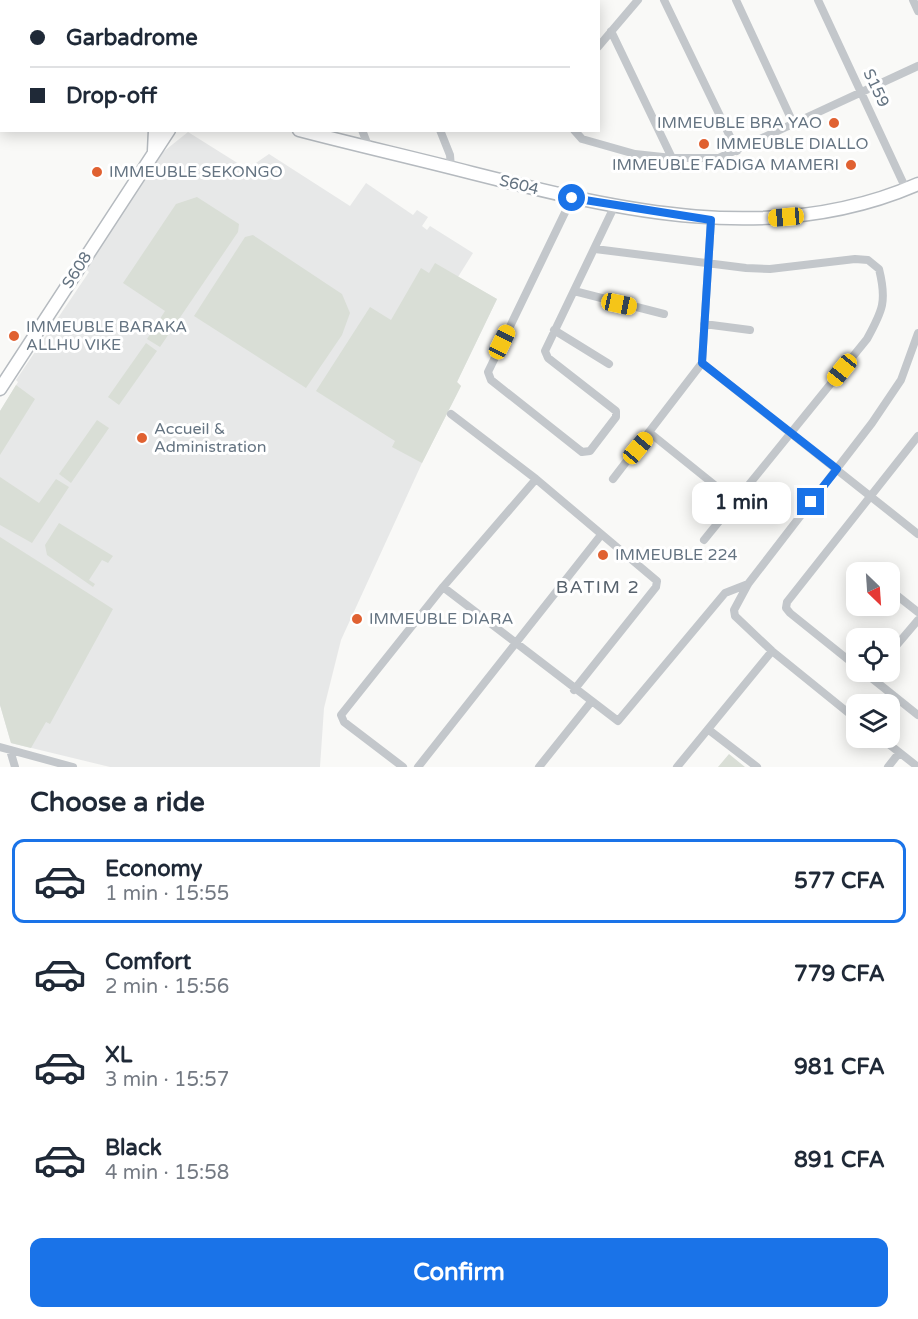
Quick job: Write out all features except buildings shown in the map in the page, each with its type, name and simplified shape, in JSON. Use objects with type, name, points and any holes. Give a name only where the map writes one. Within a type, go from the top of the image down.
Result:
[{"type":"street","points":[[600,45],[638,0]]},
{"type":"street","points":[[664,0],[737,151]]},
{"type":"street","points":[[736,0],[794,124]]},
{"type":"street","name":"S159","points":[[818,0],[906,189]]},
{"type":"street","points":[[913,0],[918,11]]},
{"type":"street","points":[[611,31],[672,158]]},
{"type":"street","points":[[576,132],[582,139],[635,154],[672,158],[719,158],[918,66]]},
{"type":"street","points":[[154,152],[155,132]]},
{"type":"street","name":"S608","points":[[0,388],[169,132]]},
{"type":"street","name":"S604","points":[[307,132],[572,198],[711,220],[745,220],[828,212],[918,184]]},
{"type":"street","points":[[363,132],[369,148]]},
{"type":"street","points":[[441,132],[450,155],[451,168]]},
{"type":"street","points":[[572,198],[488,372],[491,380],[576,449],[586,453],[617,413],[613,406],[548,358],[545,348],[615,205]]},
{"type":"street","points":[[613,479],[702,363],[706,264],[711,220]]},
{"type":"street","points":[[595,249],[706,264],[770,269],[868,260],[879,269],[885,301],[882,312],[867,339],[737,503],[704,540]]},
{"type":"street","points":[[574,291],[664,314]]},
{"type":"street","points":[[704,324],[750,330]]},
{"type":"street","points":[[554,330],[609,364]]},
{"type":"street","points":[[846,711],[772,651],[735,616],[734,610],[748,584],[837,469],[901,380],[918,333]]},
{"type":"street","points":[[702,363],[918,534]]},
{"type":"street","points":[[452,414],[536,479],[657,581],[656,587],[574,690]]},
{"type":"street","points":[[650,433],[737,503]]},
{"type":"street","points":[[846,658],[786,607],[918,436]]},
{"type":"street","points":[[403,767],[344,722],[341,715],[443,587],[536,479]]},
{"type":"street","points":[[418,767],[601,535]]},
{"type":"street","points":[[443,587],[613,720],[622,719],[725,593],[748,584]]},
{"type":"street","points":[[900,598],[918,612]]},
{"type":"street","points":[[900,641],[918,620]]},
{"type":"street","points":[[677,767],[772,651]]},
{"type":"street","points":[[879,682],[918,715]]},
{"type":"street","points":[[539,767],[591,702]]},
{"type":"street","points":[[709,730],[757,767]]},
{"type":"street","points":[[0,747],[73,767]]},
{"type":"street","points":[[893,748],[918,767]]},
{"type":"street","points":[[10,750],[15,767]]},
{"type":"street","points":[[888,767],[899,753]]},
{"type":"shaded area","points":[[188,132],[247,169],[269,154],[350,206],[366,183],[413,215],[417,210],[428,217],[422,226],[427,230],[430,226],[473,253],[458,277],[497,299],[457,382],[461,386],[422,463],[341,640],[324,708],[320,767],[110,767],[11,743],[0,705],[0,411],[18,382],[16,380],[89,272],[86,269],[163,152]]},
{"type":"shaded area","points":[[197,197],[239,224],[238,232],[160,347],[147,339],[165,311],[123,283],[176,204]]},
{"type":"shaded area","points":[[253,235],[342,294],[350,313],[342,335],[306,388],[194,316],[245,237]]},
{"type":"shaded area","points":[[435,263],[497,299],[457,382],[461,386],[422,463],[392,447],[395,441],[316,391],[370,307],[391,320],[421,268],[429,273]]},
{"type":"shaded area","points":[[146,343],[157,351],[119,405],[108,397]]},
{"type":"shaded area","points":[[16,385],[35,399],[0,455],[0,411]]},
{"type":"shaded area","points":[[97,420],[109,428],[71,483],[59,474]]},
{"type":"shaded area","points":[[0,477],[39,503],[56,479],[69,487],[32,543],[0,525]]},
{"type":"shaded area","points":[[59,523],[113,556],[108,563],[102,560],[89,580],[95,584],[93,587],[47,555],[45,545]]},
{"type":"shaded area","points":[[0,537],[113,609],[50,724],[46,722],[31,748],[11,743],[0,705]]},
{"type":"shaded area","points":[[729,754],[745,767],[718,767]]},
{"type":"place","name":"IMMEUBLE BRA YAO","points":[[834,123]]},
{"type":"place","name":"IMMEUBLE DIALLO","points":[[704,144]]},
{"type":"place","name":"IMMEUBLE FADIGA MAMERI","points":[[851,165]]},
{"type":"place","name":"IMMEUBLE SEKONGO","points":[[97,172]]},
{"type":"place","name":"IMMEUBLE BARAKA ALLHU VIKE","points":[[14,336]]},
{"type":"place","name":"Accueil & Administration","points":[[142,438]]},
{"type":"place","name":"IMMEUBLE 224","points":[[603,555]]},
{"type":"place","name":"IMMEUBLE DIARA","points":[[357,619]]},
{"type":"district","name":"BATIM 2","points":[[598,587]]},
{"type":"route","points":[[572,198],[711,220],[706,264],[702,363],[837,469],[811,502]]}]
